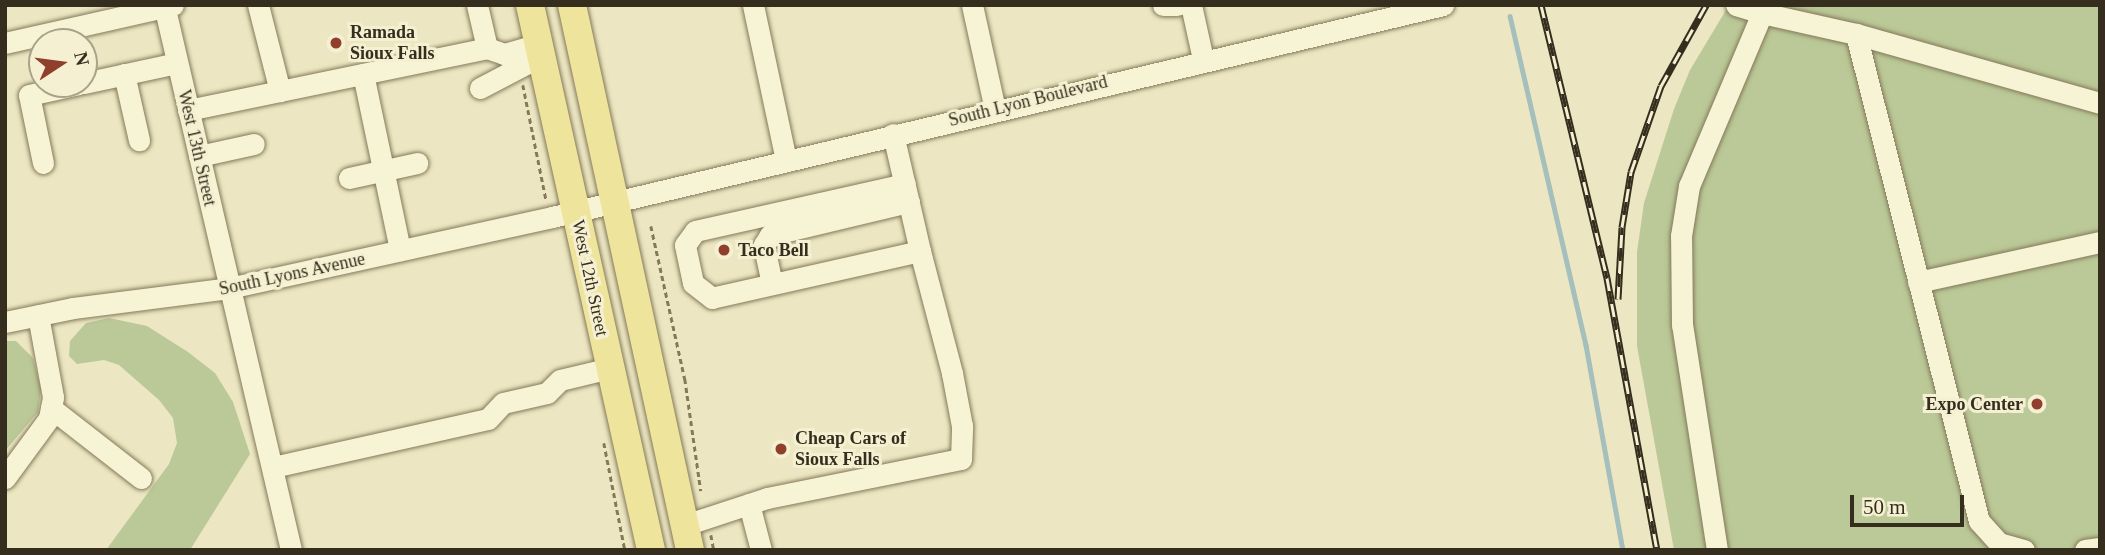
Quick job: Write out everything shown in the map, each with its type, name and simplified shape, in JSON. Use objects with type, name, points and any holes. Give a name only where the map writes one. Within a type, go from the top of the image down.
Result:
[{"type":"main road","name":"West 12th Street","points":[[530,5],[533,56],[576,211],[652,550]]},
{"type":"main road","points":[[572,5],[614,202],[694,530]]},
{"type":"street","points":[[258,5],[280,91]]},
{"type":"street","points":[[477,5],[487,48]]},
{"type":"street","points":[[753,5],[786,160]]},
{"type":"street","points":[[972,5],[995,110]]},
{"type":"street","points":[[1163,5],[1177,5]]},
{"type":"street","points":[[1191,5],[1203,59]]},
{"type":"street","name":"South Lyon Boulevard","points":[[576,211],[1203,59],[1443,5]]},
{"type":"street","points":[[5,43],[167,6]]},
{"type":"street","name":"West 13th Street","points":[[167,6],[177,64],[291,550]]},
{"type":"street","points":[[1717,550],[1682,325],[1681,236],[1689,186],[1753,9],[1856,34],[2100,103]]},
{"type":"street","points":[[1856,34],[1979,520],[1999,543],[2024,550]]},
{"type":"street","points":[[188,110],[487,48],[504,54],[533,56]]},
{"type":"street","points":[[480,88],[533,56]]},
{"type":"street","points":[[98,80],[177,64]]},
{"type":"street","points":[[124,74],[139,141]]},
{"type":"street","points":[[363,74],[400,250]]},
{"type":"street","points":[[30,98],[43,163]]},
{"type":"street","points":[[694,530],[749,504],[961,459],[961,426],[952,373],[893,134]]},
{"type":"street","points":[[199,156],[254,144]]},
{"type":"street","points":[[349,177],[417,163]]},
{"type":"street","points":[[772,284],[764,245],[769,235],[907,193]]},
{"type":"street","points":[[907,193],[695,231],[689,236],[685,257],[693,283],[712,298],[920,251]]},
{"type":"street","name":"South Lyons Avenue","points":[[5,322],[229,288],[576,211]]},
{"type":"street","points":[[1918,282],[2100,242]]},
{"type":"street","points":[[5,478],[49,418],[53,397],[38,315]]},
{"type":"street","points":[[273,467],[488,419],[503,403],[547,393],[560,380],[610,368]]},
{"type":"street","points":[[51,408],[141,478]]},
{"type":"street","points":[[749,504],[761,550]]},
{"type":"street","points":[[2085,550],[2100,548]]},
{"type":"path","points":[[533,56],[541,183]]},
{"type":"path","points":[[651,226],[685,379],[694,530],[714,550]]},
{"type":"green space","points":[[1729,5],[2100,5],[2100,550],[1674,550],[1637,346],[1637,252],[1644,203],[1674,109],[1690,70]]},
{"type":"green space","points":[[109,318],[147,326],[188,352],[215,373],[233,402],[250,454],[190,550],[106,550],[169,464],[177,443],[173,418],[159,400],[119,365],[104,360],[77,364],[69,356],[70,341],[86,323]]},
{"type":"green space","points":[[5,341],[16,341],[33,358],[41,389],[38,412],[5,451]]},
{"type":"waterway","points":[[1510,16],[1586,345],[1623,550]]},
{"type":"railway","points":[[1541,5],[1607,278],[1657,550]]},
{"type":"railway","points":[[1618,299],[1622,227],[1631,172],[1661,86],[1706,5]]},
{"type":"place","name":"Ramada Sioux Falls","points":[[336,43]]},
{"type":"place","name":"Taco Bell","points":[[724,250]]},
{"type":"place","name":"Expo Center","points":[[2037,404]]},
{"type":"place","name":"Cheap Cars of Sioux Falls","points":[[781,449]]}]
